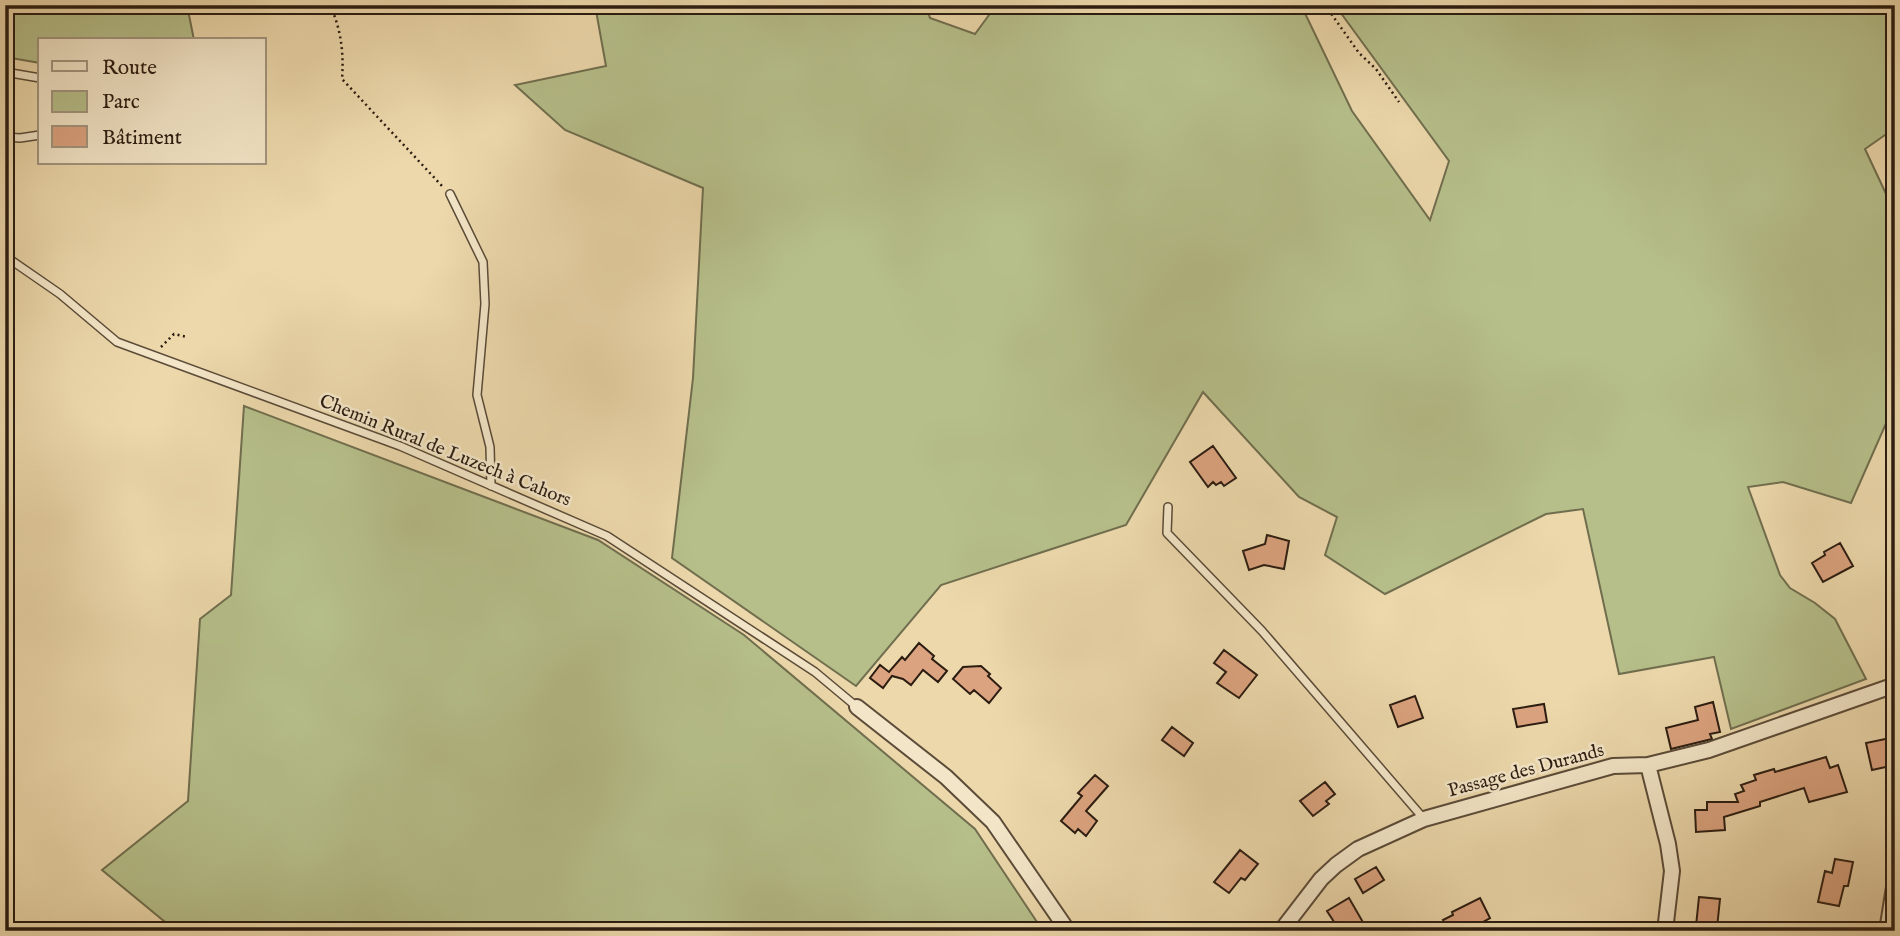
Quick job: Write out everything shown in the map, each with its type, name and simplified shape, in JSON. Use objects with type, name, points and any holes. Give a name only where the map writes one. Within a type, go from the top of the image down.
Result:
[{"type":"street","name":"Passage des Durands","points":[[1281,931],[1321,879],[1336,865],[1358,849],[1424,819],[1613,766],[1648,765],[1729,744],[1895,685]]},
{"type":"street","points":[[857,707],[946,778],[993,821],[1069,931]]},
{"type":"street","points":[[1648,765],[1672,871],[1665,931]]},
{"type":"street","points":[[1887,931],[1895,881]]},
{"type":"lane","points":[[5,72],[38,78]]},
{"type":"lane","points":[[5,137],[38,135]]},
{"type":"lane","points":[[450,194],[483,262],[485,304],[477,395],[491,447],[491,485]]},
{"type":"lane","name":"Chemin Rural de Luzech à Cahors","points":[[5,256],[60,294],[117,341],[400,446],[607,536],[815,672],[857,707]]},
{"type":"lane","points":[[1168,508],[1167,533],[1262,631],[1424,819]]},
{"type":"path","points":[[330,5],[338,22],[343,57],[342,79],[450,194]]},
{"type":"path","points":[[1325,5],[1399,102]]},
{"type":"path","points":[[156,356],[162,343],[174,334],[187,337]]},
{"type":"path","points":[[5,918],[12,931]]},
{"type":"green space","points":[[5,5],[187,5],[194,38],[38,38],[38,63],[5,57]]},
{"type":"green space","points":[[595,5],[926,5],[930,18],[975,34],[989,15],[989,5],[1301,5],[1352,111],[1430,220],[1449,161],[1335,5],[1895,5],[1895,128],[1865,149],[1895,213],[1895,403],[1851,503],[1783,482],[1748,487],[1780,575],[1790,588],[1835,619],[1866,679],[1731,729],[1714,657],[1619,674],[1583,509],[1546,514],[1385,594],[1325,555],[1337,517],[1299,497],[1203,392],[1126,525],[941,585],[856,686],[672,558],[693,378],[703,188],[565,130],[515,85],[606,66]]},
{"type":"green space","points":[[244,406],[598,540],[744,635],[975,829],[1043,931],[176,931],[102,870],[188,801],[200,619],[231,595]]},
{"type":"building","points":[[1213,446],[1236,478],[1224,486],[1221,482],[1216,485],[1213,482],[1208,487],[1190,462]]},
{"type":"building","points":[[1267,535],[1289,541],[1284,569],[1264,565],[1249,570],[1243,551],[1265,544]]},
{"type":"building","points":[[1840,543],[1853,566],[1823,582],[1812,563]]},
{"type":"building","points":[[919,643],[934,656],[932,659],[947,671],[938,682],[923,670],[911,685],[892,676],[883,688],[870,678],[880,665],[889,672],[902,657],[905,660]]},
{"type":"building","points":[[1224,650],[1257,675],[1239,698],[1217,683],[1226,672],[1214,663]]},
{"type":"building","points":[[981,666],[1001,688],[989,703],[974,690],[970,694],[953,679],[963,667]]},
{"type":"building","points":[[1415,696],[1423,718],[1398,727],[1390,705]]},
{"type":"building","points":[[1713,702],[1720,732],[1710,734],[1712,739],[1671,749],[1666,728],[1698,720],[1695,707]]},
{"type":"building","points":[[1544,704],[1547,722],[1517,727],[1513,709]]},
{"type":"building","points":[[1172,727],[1193,743],[1184,756],[1162,740]]},
{"type":"building","points":[[1895,737],[1895,765],[1872,770],[1866,743]]},
{"type":"building","points":[[1826,757],[1830,768],[1838,765],[1847,792],[1809,802],[1804,788],[1724,817],[1725,830],[1696,832],[1695,810],[1707,810],[1707,802],[1738,802],[1735,794],[1744,791],[1741,785],[1756,780],[1754,775],[1774,769],[1775,772]]},
{"type":"building","points":[[1095,775],[1108,786],[1086,811],[1097,821],[1086,836],[1078,829],[1075,833],[1061,821],[1082,796],[1078,793]]},
{"type":"building","points":[[1325,782],[1335,794],[1326,801],[1329,804],[1313,816],[1300,801]]},
{"type":"building","points":[[1240,850],[1258,864],[1245,880],[1241,878],[1229,893],[1214,882]]},
{"type":"building","points":[[1835,859],[1853,862],[1848,886],[1844,886],[1839,906],[1818,902],[1825,871],[1832,873]]},
{"type":"building","points":[[1376,867],[1384,880],[1363,893],[1355,879]]},
{"type":"building","points":[[1699,897],[1720,899],[1717,928],[1696,926]]},
{"type":"building","points":[[1349,898],[1368,931],[1340,931],[1327,911]]},
{"type":"building","points":[[1480,898],[1490,918],[1467,931],[1449,931],[1443,920],[1453,915],[1452,912]]}]
